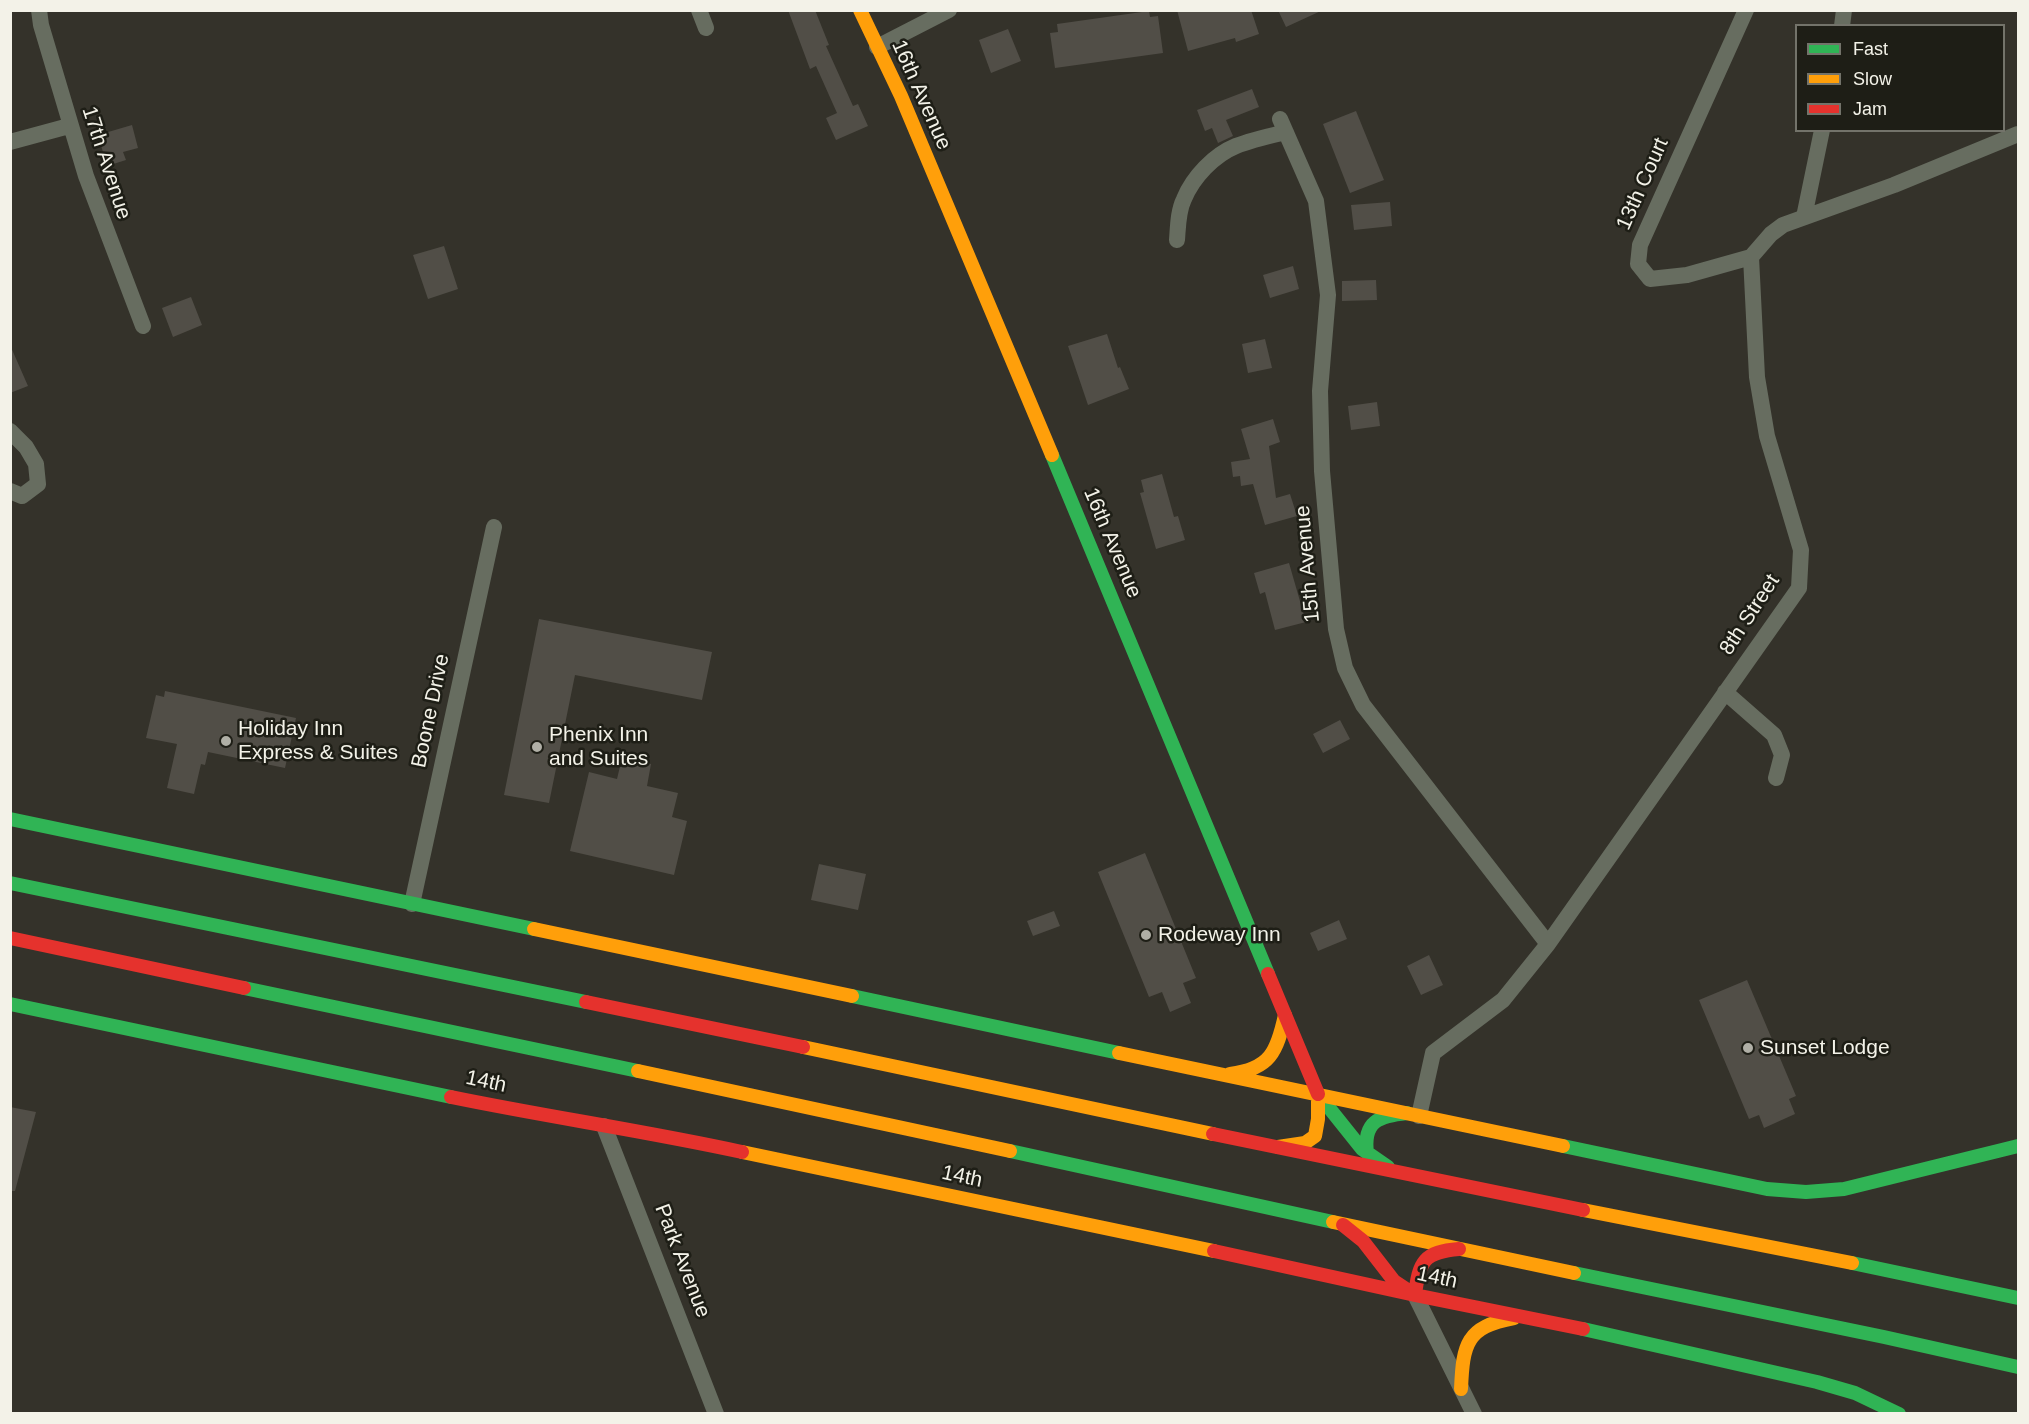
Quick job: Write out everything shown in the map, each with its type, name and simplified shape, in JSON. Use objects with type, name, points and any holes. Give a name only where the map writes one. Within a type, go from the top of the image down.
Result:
[{"type":"main road","name":"16th Avenue","points":[[860,10],[901,96],[1017,370],[1318,1094]]},
{"type":"main road","points":[[10,819],[1767,1189],[1806,1192],[1844,1189],[2019,1146]]},
{"type":"main road","points":[[10,883],[1397,1173],[2019,1298]]},
{"type":"main road","points":[[10,938],[2019,1367]]},
{"type":"main road","name":"14th","points":[[10,1004],[539,1114],[692,1141],[1334,1276],[1817,1382],[1855,1393],[1899,1413]]},
{"type":"main road","points":[[1225,1075],[1253,1071],[1269,1060],[1279,1044],[1285,1015]]},
{"type":"main road","points":[[1277,1147],[1305,1143],[1315,1136],[1318,1094]]},
{"type":"main road","points":[[1318,1094],[1367,1153],[1397,1173]]},
{"type":"main road","points":[[1367,1153],[1365,1137],[1373,1125],[1391,1115],[1413,1114]]},
{"type":"main road","points":[[1338,1222],[1359,1237],[1394,1281],[1415,1295],[1420,1264],[1437,1252],[1459,1249]]},
{"type":"main road","points":[[1461,1389],[1464,1352],[1474,1334],[1496,1321],[1523,1317]]},
{"type":"street","name":"17th Avenue","points":[[39,10],[41,25],[69,126],[105,232],[143,326]]},
{"type":"street","points":[[699,10],[706,28]]},
{"type":"street","points":[[877,47],[949,10]]},
{"type":"street","name":"13th Court","points":[[1746,10],[1640,245],[1638,264],[1650,279],[1668,278],[1751,257]]},
{"type":"street","name":"15th Avenue","points":[[1177,240],[1183,200],[1191,184],[1204,169],[1235,146],[1283,125],[1316,201],[1328,295],[1320,391],[1322,471],[1336,629],[1345,668],[1363,705],[1548,944]]},
{"type":"street","points":[[10,142],[69,126]]},
{"type":"street","points":[[1804,217],[1822,132]]},
{"type":"street","points":[[1751,257],[1771,234],[1783,225],[1894,185],[2019,134]]},
{"type":"street","name":"8th Street","points":[[1413,1114],[1432,1053],[1503,1000],[1548,944],[1799,588],[1801,550],[1767,436],[1757,377],[1751,257]]},
{"type":"street","points":[[10,431],[26,447],[36,464],[38,484],[22,496],[10,491]]},
{"type":"street","name":"Boone Drive","points":[[412,904],[494,527]]},
{"type":"street","points":[[1725,692],[1774,735],[1782,755],[1776,778]]},
{"type":"street","name":"Park Avenue","points":[[604,1126],[716,1413]]},
{"type":"street","points":[[1415,1295],[1474,1413]]},
{"type":"building","points":[[788,10],[815,10],[829,45],[826,46],[853,106],[858,104],[868,126],[836,140],[826,118],[837,113],[816,66],[810,69]]},
{"type":"building","points":[[1177,10],[1251,10],[1259,34],[1236,42],[1235,38],[1188,51]]},
{"type":"building","points":[[1278,10],[1323,10],[1286,27]]},
{"type":"building","points":[[1149,11],[1150,17],[1158,16],[1163,53],[1055,68],[1050,33],[1058,32],[1057,24]]},
{"type":"building","points":[[1008,29],[1021,61],[991,73],[979,40]]},
{"type":"building","points":[[1252,89],[1259,107],[1226,120],[1233,136],[1218,143],[1212,128],[1205,131],[1197,110]]},
{"type":"building","points":[[1356,111],[1384,180],[1350,193],[1323,124]]},
{"type":"building","points":[[132,125],[138,148],[123,152],[126,160],[107,166],[98,135]]},
{"type":"building","points":[[1390,202],[1392,226],[1354,230],[1351,205]]},
{"type":"building","points":[[444,246],[458,289],[428,299],[413,255]]},
{"type":"building","points":[[1293,266],[1299,289],[1270,298],[1263,275]]},
{"type":"building","points":[[1376,280],[1377,300],[1342,301],[1342,281]]},
{"type":"building","points":[[191,297],[202,325],[173,337],[162,308]]},
{"type":"building","points":[[1107,334],[1118,368],[1120,367],[1129,389],[1088,405],[1068,346]]},
{"type":"building","points":[[1265,339],[1272,368],[1248,373],[1242,344]]},
{"type":"building","points":[[10,345],[28,386],[10,393]]},
{"type":"building","points":[[1377,402],[1380,426],[1351,430],[1348,406]]},
{"type":"building","points":[[1273,419],[1280,442],[1269,446],[1276,498],[1290,494],[1297,516],[1265,525],[1253,484],[1241,486],[1240,476],[1233,477],[1231,462],[1250,459],[1241,429]]},
{"type":"building","points":[[1162,474],[1174,517],[1178,516],[1185,540],[1156,549],[1140,493],[1144,492],[1141,480]]},
{"type":"building","points":[[1289,563],[1306,622],[1275,630],[1265,592],[1260,594],[1254,573]]},
{"type":"building","name":"Phenix Inn and Suites","points":[[539,619],[712,652],[702,700],[575,675],[549,803],[504,795]]},
{"type":"building","name":"Holiday Inn Express & Suites","points":[[165,691],[296,718],[285,768],[208,752],[205,765],[201,764],[194,794],[167,788],[177,744],[146,738],[156,695],[164,697]]},
{"type":"building","points":[[1340,720],[1350,739],[1323,753],[1313,734]]},
{"type":"building","points":[[622,758],[651,764],[647,786],[678,793],[672,817],[687,821],[674,875],[570,851],[589,772],[617,779]]},
{"type":"building","name":"Rodeway Inn","points":[[1145,853],[1196,978],[1183,983],[1191,1003],[1170,1012],[1162,992],[1149,997],[1098,872]]},
{"type":"building","points":[[819,864],[866,874],[858,910],[811,900]]},
{"type":"building","points":[[1054,911],[1060,926],[1033,936],[1027,921]]},
{"type":"building","points":[[1339,920],[1347,939],[1318,951],[1310,933]]},
{"type":"building","points":[[1429,955],[1443,985],[1421,995],[1407,966]]},
{"type":"building","name":"Sunset Lodge","points":[[1747,980],[1796,1096],[1789,1099],[1795,1114],[1764,1128],[1759,1115],[1749,1119],[1699,1000]]},
{"type":"building","points":[[10,1107],[36,1112],[15,1191],[10,1191]]},
{"type":"traffic: fast","points":[[1052,455],[1268,974]]},
{"type":"traffic: fast","points":[[10,819],[534,929]]},
{"type":"traffic: fast","points":[[10,883],[586,1002]]},
{"type":"traffic: fast","points":[[244,988],[638,1071]]},
{"type":"traffic: fast","points":[[852,996],[1119,1053]]},
{"type":"traffic: fast","points":[[10,1004],[451,1097]]},
{"type":"traffic: fast","points":[[1318,1094],[1362,1149],[1388,1167]]},
{"type":"traffic: fast","points":[[1367,1153],[1368,1134],[1375,1122],[1388,1116],[1407,1113]]},
{"type":"traffic: fast","points":[[1563,1146],[1767,1189],[1806,1192],[1844,1189],[2018,1146]]},
{"type":"traffic: fast","points":[[1010,1151],[1333,1222]]},
{"type":"traffic: fast","points":[[1852,1263],[2018,1298]]},
{"type":"traffic: fast","points":[[1574,1273],[2018,1367]]},
{"type":"traffic: fast","points":[[1583,1329],[1817,1382],[1855,1393],[1899,1414]]},
{"type":"traffic: slow","points":[[860,10],[901,96],[1052,455]]},
{"type":"traffic: slow","points":[[534,929],[852,996]]},
{"type":"traffic: slow","points":[[1230,1074],[1254,1068],[1270,1056],[1279,1039],[1285,1015]]},
{"type":"traffic: slow","points":[[803,1047],[1213,1134]]},
{"type":"traffic: slow","points":[[1119,1053],[1563,1146]]},
{"type":"traffic: slow","points":[[638,1071],[1010,1151]]},
{"type":"traffic: slow","points":[[1278,1147],[1305,1143],[1315,1136],[1318,1094]]},
{"type":"traffic: slow","points":[[742,1152],[1214,1251]]},
{"type":"traffic: slow","points":[[1583,1210],[1852,1263]]},
{"type":"traffic: slow","points":[[1333,1222],[1574,1273]]},
{"type":"traffic: slow","points":[[1461,1389],[1463,1360],[1470,1340],[1486,1327],[1514,1318]]},
{"type":"traffic: jam","points":[[10,938],[244,988]]},
{"type":"traffic: jam","points":[[1268,974],[1318,1094]]},
{"type":"traffic: jam","points":[[586,1002],[803,1047]]},
{"type":"traffic: jam","points":[[451,1097],[742,1152]]},
{"type":"traffic: jam","points":[[1213,1134],[1583,1210]]},
{"type":"traffic: jam","points":[[1343,1225],[1363,1241],[1394,1281],[1415,1295],[1421,1266],[1425,1260],[1447,1250],[1459,1249]]},
{"type":"traffic: jam","points":[[1214,1251],[1583,1329]]},
{"type":"place","name":"Holiday Inn Express & Suites","points":[[226,741]]},
{"type":"place","name":"Phenix Inn and Suites","points":[[537,747]]},
{"type":"place","name":"Rodeway Inn","points":[[1146,935]]},
{"type":"place","name":"Sunset Lodge","points":[[1748,1048]]}]
